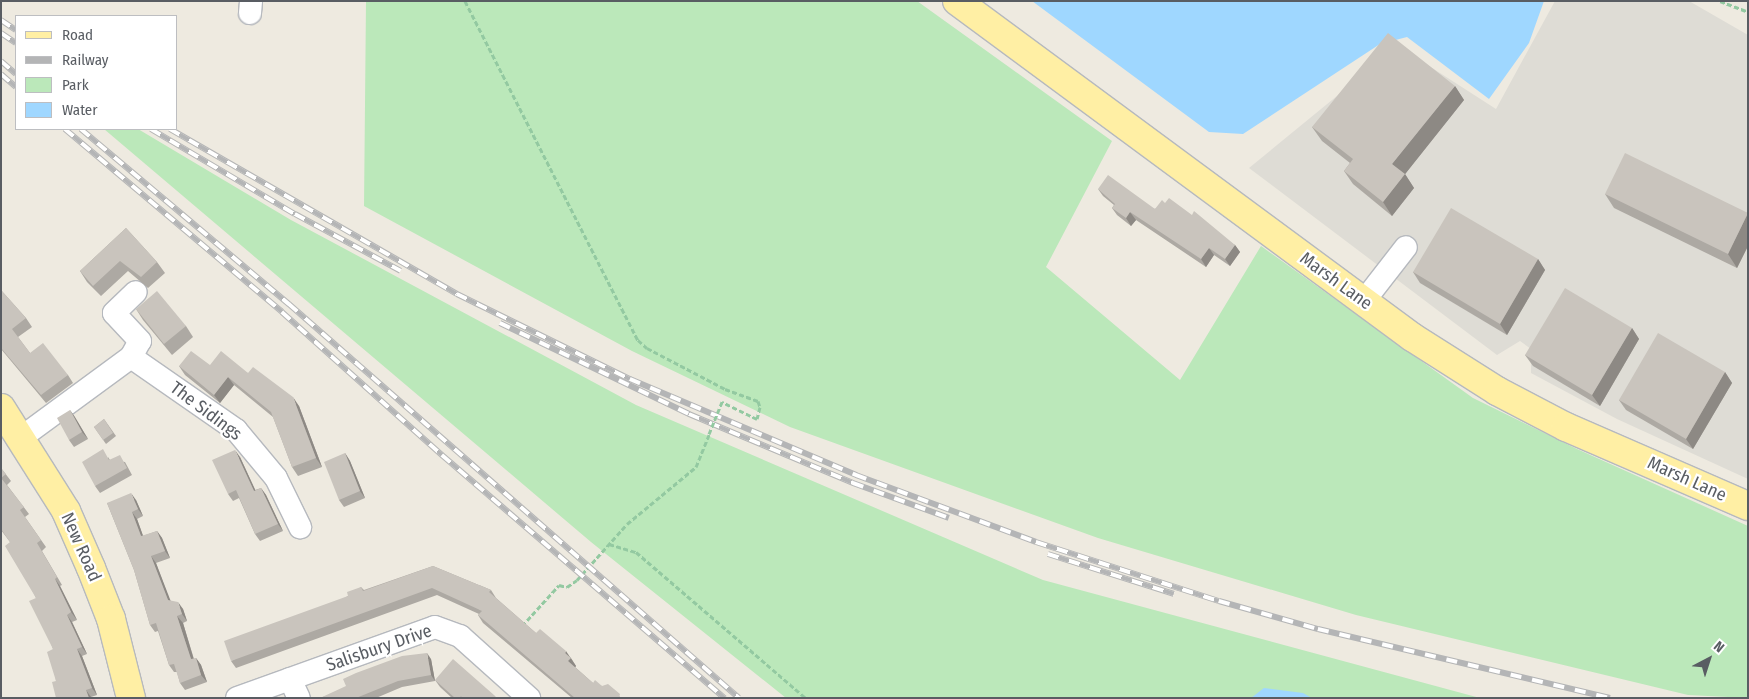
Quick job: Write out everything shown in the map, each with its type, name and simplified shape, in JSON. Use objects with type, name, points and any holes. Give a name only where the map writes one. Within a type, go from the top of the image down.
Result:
[{"type":"main road","name":"Marsh Lane","points":[[957,1],[1412,337],[1497,391],[1566,427],[1748,506]]},
{"type":"main road","name":"New Road","points":[[1,408],[22,437],[66,511],[111,619],[131,698]]},
{"type":"street","points":[[1364,301],[1406,247]]},
{"type":"street","points":[[22,437],[131,357],[140,341],[114,313],[136,292]]},
{"type":"street","name":"The Sidings","points":[[131,357],[236,430],[276,478],[300,527]]},
{"type":"street","name":"Salisbury Drive","points":[[238,698],[294,688],[427,628],[442,627],[460,636],[529,698]]},
{"type":"path","points":[[465,1],[638,340],[647,348],[725,388],[758,401],[760,408],[757,419],[722,402],[696,467],[627,524],[577,580],[567,586],[559,585],[515,634]]},
{"type":"path","points":[[1720,1],[1748,12]]},
{"type":"path","points":[[608,544],[636,552],[806,698]]},
{"type":"shaded area","points":[[1555,1],[1689,1],[1748,35],[1748,479],[1617,419],[1531,373],[1531,349],[1520,341],[1497,355],[1249,168],[1398,46],[1496,109]]},
{"type":"green space","points":[[366,1],[917,1],[1112,141],[1046,267],[1180,380],[1261,246],[1473,398],[1577,449],[1748,526],[1748,698],[1688,695],[1356,615],[1098,538],[790,427],[632,351],[364,206]]},
{"type":"green space","points":[[105,130],[140,130],[291,220],[636,405],[1043,580],[1480,698],[786,698],[591,542]]},
{"type":"water","points":[[1032,1],[1544,1],[1529,43],[1489,99],[1407,37],[1380,44],[1243,134],[1209,132]]},
{"type":"water","points":[[1264,688],[1303,693],[1312,698],[1251,698]]},
{"type":"building","points":[[1388,33],[1455,86],[1392,164],[1405,174],[1383,202],[1344,171],[1353,159],[1312,127]]},
{"type":"building","points":[[1625,153],[1748,213],[1728,254],[1605,194]]},
{"type":"building","points":[[1108,175],[1155,209],[1162,200],[1165,203],[1169,198],[1192,215],[1194,211],[1235,245],[1225,259],[1209,248],[1201,259],[1130,212],[1126,218],[1112,208],[1115,204],[1098,189]]},
{"type":"building","points":[[1451,208],[1538,259],[1500,324],[1413,272]]},
{"type":"building","points":[[126,228],[157,262],[141,277],[120,261],[93,286],[80,271]]},
{"type":"building","points":[[1565,288],[1632,328],[1592,395],[1525,355]]},
{"type":"building","points":[[1,290],[26,318],[12,329],[30,353],[43,343],[68,375],[41,395],[1,348]]},
{"type":"building","points":[[157,291],[186,326],[164,344],[136,309]]},
{"type":"building","points":[[1658,333],[1725,372],[1686,439],[1619,400]]},
{"type":"building","points":[[191,351],[210,365],[221,351],[248,373],[253,367],[293,397],[316,458],[292,467],[271,412],[228,377],[214,395],[179,366]]},
{"type":"building","points":[[70,410],[82,432],[69,440],[57,418]]},
{"type":"building","points":[[104,419],[113,433],[103,440],[94,427]]},
{"type":"building","points":[[103,449],[109,460],[120,455],[127,468],[95,486],[82,462]]},
{"type":"building","points":[[235,450],[254,491],[261,488],[278,524],[255,534],[236,490],[228,494],[212,460]]},
{"type":"building","points":[[345,453],[360,491],[339,500],[324,462]]},
{"type":"building","points":[[1,468],[6,474],[1,478]]},
{"type":"building","points":[[1,478],[24,507],[20,510],[41,540],[37,543],[57,577],[55,579],[71,612],[67,615],[82,647],[77,649],[92,688],[86,690],[89,698],[56,698],[52,682],[56,681],[47,652],[53,649],[29,601],[36,598],[5,546],[10,542],[1,529]]},
{"type":"building","points":[[131,493],[138,509],[132,512],[141,536],[157,531],[165,551],[151,556],[168,600],[178,602],[182,614],[177,616],[191,659],[196,658],[201,675],[180,683],[174,664],[169,665],[156,623],[150,625],[134,570],[107,503]]},
{"type":"building","points":[[433,566],[491,590],[489,592],[536,633],[540,629],[566,651],[565,653],[571,658],[568,661],[593,683],[595,680],[602,686],[608,684],[620,694],[619,698],[575,698],[478,615],[482,611],[432,588],[231,661],[224,641],[348,596],[347,592],[361,587],[363,591]]},
{"type":"building","points":[[427,653],[431,675],[398,681],[356,698],[320,698],[346,686],[343,679],[356,673],[402,656]]},
{"type":"building","points":[[453,659],[497,698],[462,698],[461,696],[460,698],[455,698],[435,680]]},
{"type":"railway","points":[[1,20],[15,29]]},
{"type":"railway","points":[[1,33],[15,42]]},
{"type":"railway","points":[[1,61],[15,73]]},
{"type":"railway","points":[[1,74],[15,86]]},
{"type":"railway","points":[[66,130],[282,312],[442,455],[725,698]]},
{"type":"railway","points":[[82,130],[289,304],[739,698]]},
{"type":"railway","points":[[153,130],[295,214],[401,271]]},
{"type":"railway","points":[[172,130],[457,294],[630,379],[856,475],[1036,542],[1219,601],[1318,629],[1610,698]]},
{"type":"railway","points":[[500,323],[689,414],[853,483],[949,518]]},
{"type":"railway","points":[[1048,554],[1174,594]]}]
